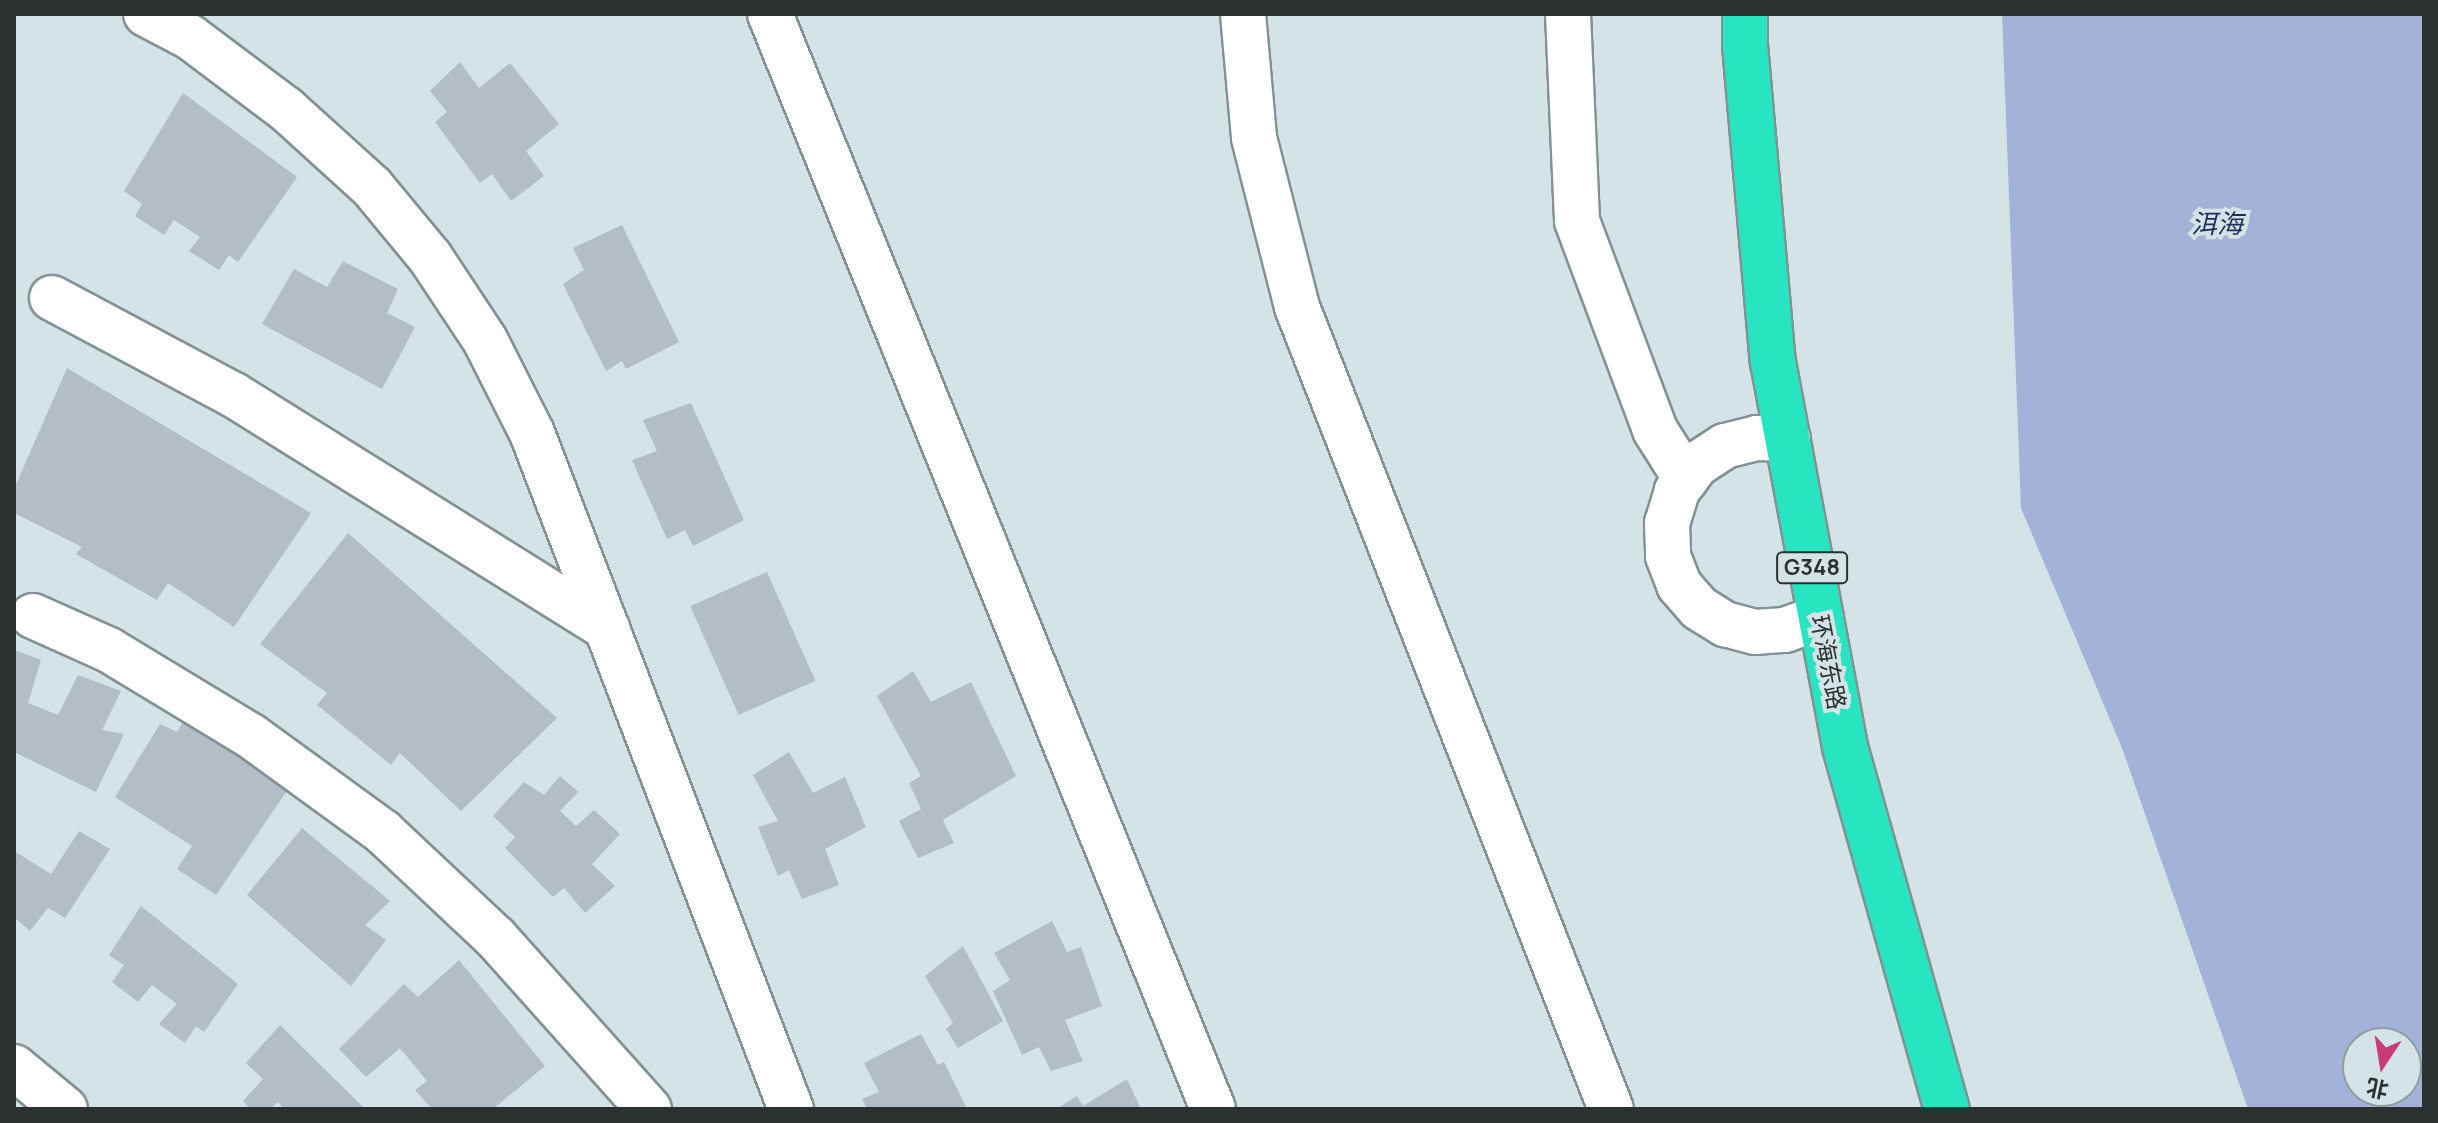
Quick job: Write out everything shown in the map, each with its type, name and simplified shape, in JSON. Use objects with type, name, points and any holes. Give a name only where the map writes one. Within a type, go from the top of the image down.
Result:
[{"type":"highway","name":"环海东路","points":[[1745,14],[1745,45],[1773,362],[1845,747],[1947,1109]]},
{"type":"street","points":[[146,14],[190,37],[286,109],[372,187],[430,257],[485,340],[532,433],[791,1109]]},
{"type":"street","points":[[770,14],[1213,1109]]},
{"type":"street","points":[[1243,14],[1254,138],[1297,307],[1611,1109]]},
{"type":"street","points":[[1568,14],[1577,221],[1655,430],[1686,479]]},
{"type":"street","points":[[52,298],[234,395],[607,628]]},
{"type":"street","points":[[1788,439],[1757,438],[1725,446],[1697,464],[1677,491],[1667,523],[1668,556],[1679,585],[1699,608],[1725,624],[1755,632],[1785,630],[1821,617]]},
{"type":"street","points":[[33,616],[109,650],[251,736],[383,832],[495,937],[649,1109]]},
{"type":"street","points":[[14,1067],[65,1109]]},
{"type":"water","name":"洱海","points":[[2002,14],[2424,14],[2424,1109],[2248,1109],[2122,748],[2021,508]]},
{"type":"building","points":[[460,62],[479,88],[510,63],[559,124],[526,151],[544,176],[511,201],[492,174],[480,183],[435,122],[447,112],[430,91]]},
{"type":"building","points":[[183,93],[297,177],[238,262],[229,255],[219,270],[189,251],[200,237],[174,220],[164,235],[135,216],[142,204],[124,191]]},
{"type":"building","points":[[622,225],[679,342],[626,369],[622,361],[606,371],[563,284],[584,270],[573,248]]},
{"type":"building","points":[[343,261],[398,289],[387,313],[415,327],[382,389],[262,324],[294,269],[327,287]]},
{"type":"building","points":[[67,368],[311,513],[234,627],[168,583],[157,600],[76,554],[82,547],[14,513],[14,489]]},
{"type":"building","points":[[691,403],[744,520],[693,546],[685,530],[667,539],[632,460],[657,451],[643,420]]},
{"type":"building","points":[[348,533],[557,718],[461,811],[400,753],[391,765],[317,705],[327,693],[260,644]]},
{"type":"building","points":[[767,572],[815,681],[739,715],[690,606]]},
{"type":"building","points":[[15,650],[41,660],[28,703],[58,715],[78,675],[121,691],[102,730],[124,734],[96,792],[14,752]]},
{"type":"building","points":[[913,671],[931,702],[971,682],[1016,776],[943,820],[954,843],[918,858],[899,821],[921,809],[909,783],[921,776],[877,696]]},
{"type":"building","points":[[190,709],[295,779],[216,895],[177,869],[192,846],[115,797],[160,724],[177,732]]},
{"type":"building","points":[[789,752],[813,793],[845,777],[866,827],[825,849],[839,885],[802,899],[789,870],[778,876],[758,827],[778,821],[753,775]]},
{"type":"building","points":[[560,776],[578,792],[560,811],[576,826],[594,810],[620,834],[592,864],[615,886],[585,913],[564,888],[553,897],[505,848],[515,837],[493,816],[524,782],[544,795]]},
{"type":"building","points":[[302,828],[390,901],[365,925],[386,940],[351,986],[247,895]]},
{"type":"building","points":[[79,831],[110,849],[65,918],[48,908],[30,931],[14,917],[14,851],[51,874]]},
{"type":"building","points":[[141,906],[238,984],[204,1032],[196,1026],[185,1043],[159,1024],[177,1004],[152,985],[138,1002],[112,982],[124,965],[109,955]]},
{"type":"building","points":[[1052,921],[1067,952],[1081,947],[1102,1006],[1065,1020],[1083,1061],[1051,1071],[1039,1047],[1022,1055],[993,991],[1010,980],[994,953]]},
{"type":"building","points":[[963,946],[1003,1021],[958,1048],[946,1029],[953,1023],[925,976]]},
{"type":"building","points":[[459,960],[545,1066],[493,1109],[432,1109],[415,1090],[427,1081],[400,1048],[366,1077],[339,1049],[404,984],[418,997]]},
{"type":"building","points":[[280,1025],[365,1109],[284,1109],[278,1102],[270,1109],[250,1109],[243,1101],[263,1079],[246,1063]]},
{"type":"building","points":[[921,1034],[938,1065],[944,1062],[967,1109],[867,1109],[862,1099],[879,1092],[864,1063]]},
{"type":"building","points":[[1127,1079],[1141,1109],[1056,1109],[1077,1096],[1083,1106]]}]
